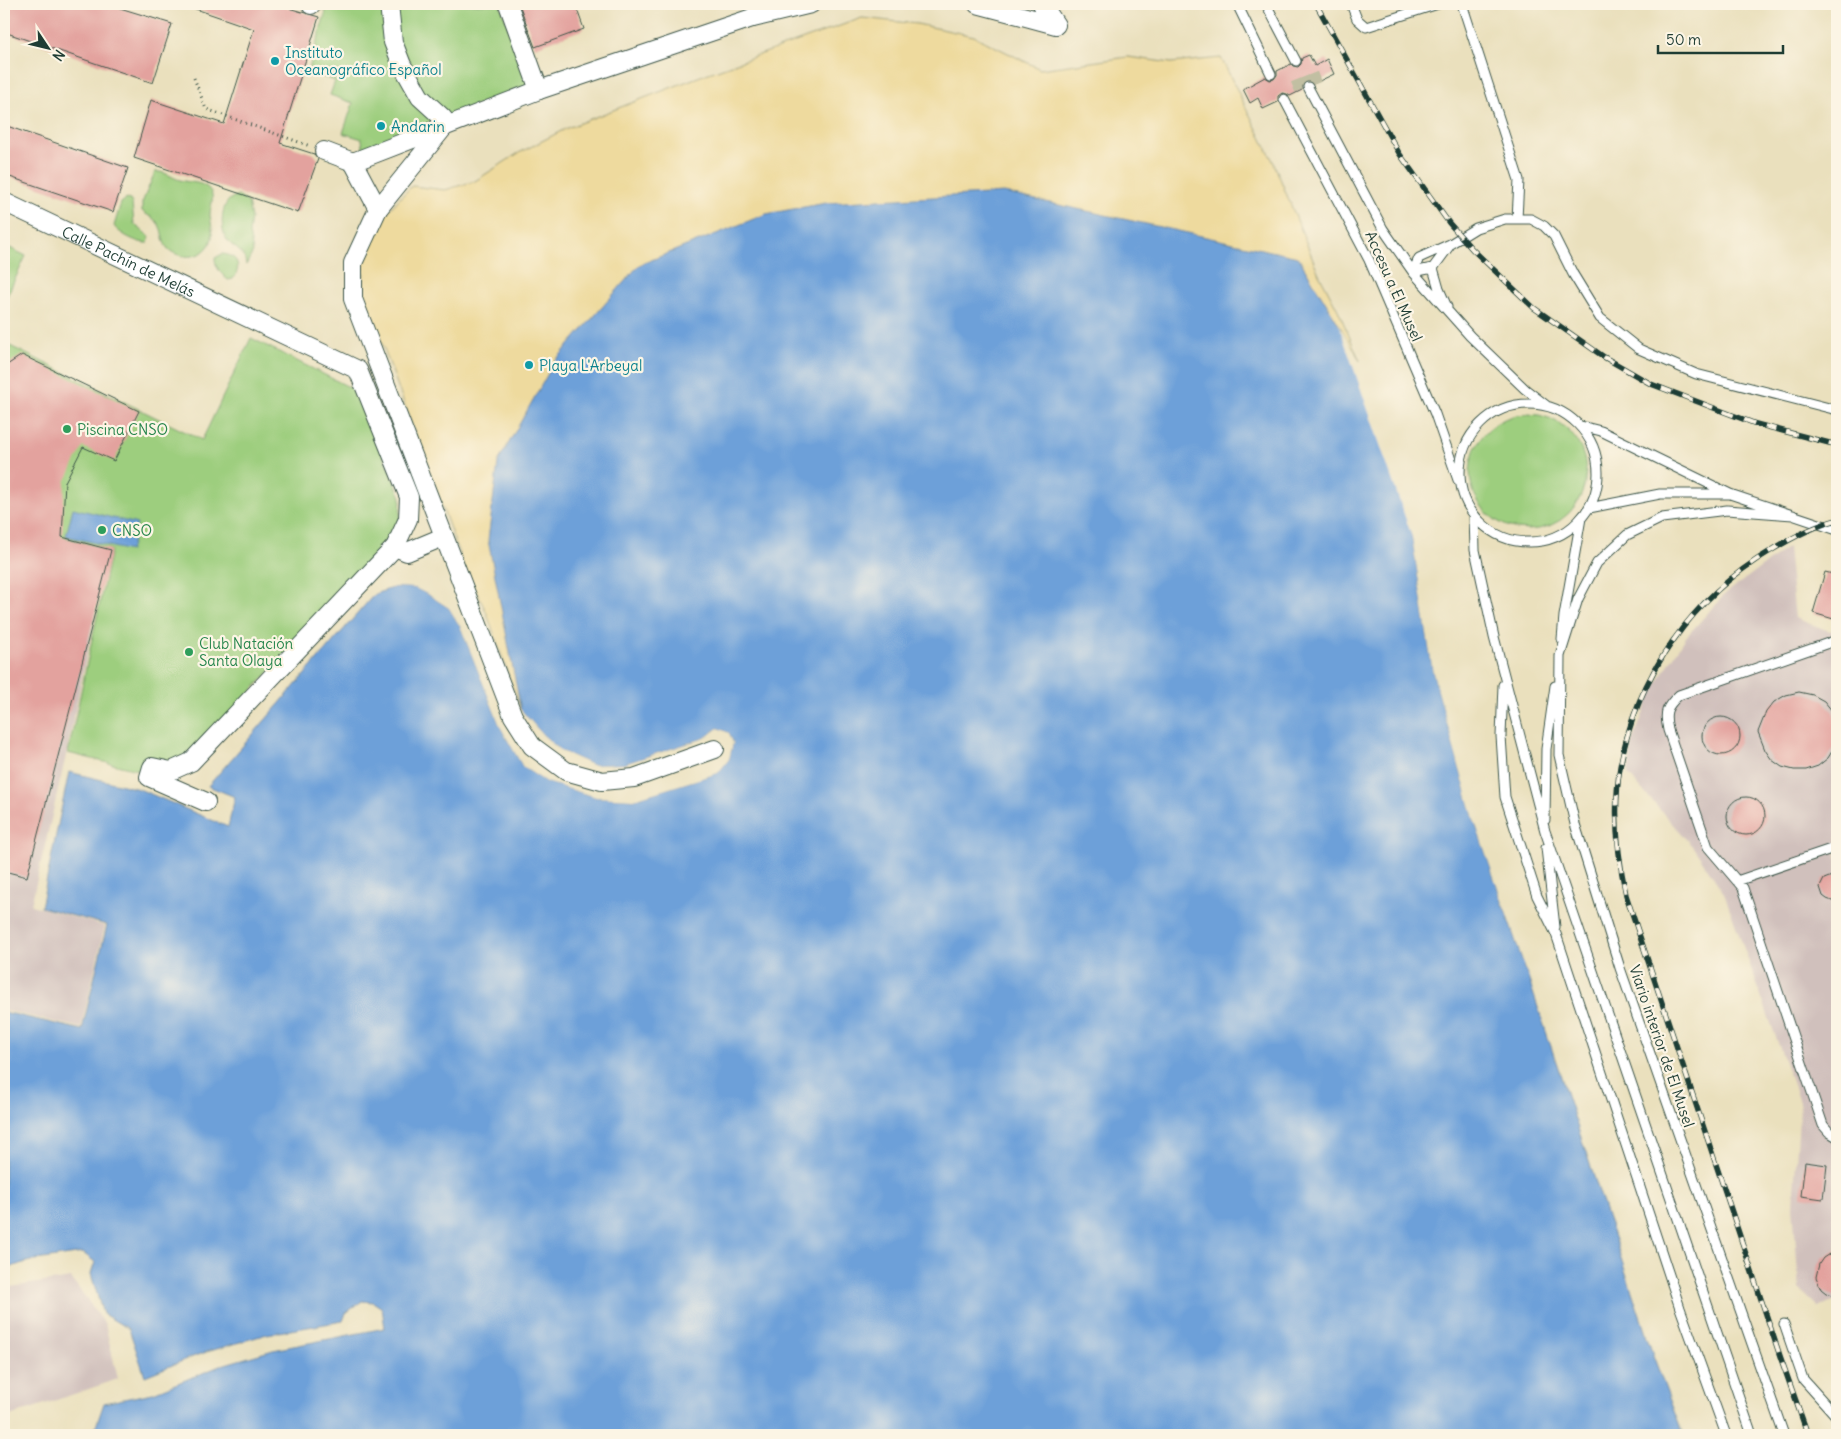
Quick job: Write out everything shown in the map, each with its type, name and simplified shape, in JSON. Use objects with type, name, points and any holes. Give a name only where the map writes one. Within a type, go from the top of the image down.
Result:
[{"type":"street","points":[[389,4],[393,42],[402,65],[420,97],[442,118],[444,127]]},
{"type":"street","points":[[508,4],[539,90]]},
{"type":"street","points":[[752,18],[768,4]]},
{"type":"street","points":[[353,162],[539,90],[752,18],[811,4]]},
{"type":"street","points":[[977,4],[1056,25],[1042,4]]},
{"type":"street","points":[[444,127],[378,209],[353,263],[353,299],[513,716],[532,746],[566,771],[602,780],[634,778],[715,749]]},
{"type":"street","points":[[324,151],[353,162],[378,209]]},
{"type":"street","name":"Calle Pachín de Melás","points":[[4,202],[358,370]]},
{"type":"street","points":[[206,802],[149,776],[152,767],[170,771],[191,762],[395,547],[408,518],[409,497],[358,370],[378,363]]},
{"type":"street","points":[[395,547],[408,552],[443,537]]},
{"type":"lane","points":[[1236,4],[1271,74]]},
{"type":"lane","points":[[1266,4],[1296,61]]},
{"type":"lane","points":[[1351,4],[1356,19],[1366,27],[1438,4]]},
{"type":"lane","points":[[1462,4],[1519,180],[1516,219]]},
{"type":"lane","name":"Accesu a El Musel","points":[[1284,99],[1369,260],[1435,414],[1462,491],[1474,515],[1491,531],[1514,541],[1540,541],[1563,534],[1582,518],[1589,508],[1598,484],[1598,461],[1593,444],[1581,426],[1570,416],[1548,406],[1525,389],[1470,336],[1412,272],[1383,228],[1308,86]]},
{"type":"lane","points":[[1412,272],[1419,258],[1450,244],[1476,228],[1505,219],[1531,219],[1544,226],[1554,236],[1572,274],[1600,318],[1639,349],[1696,374],[1837,410]]},
{"type":"lane","points":[[1412,272],[1433,268],[1450,244]]},
{"type":"lane","points":[[1433,268],[1439,289],[1452,316]]},
{"type":"lane","name":"Accesu a El Musel","points":[[1462,491],[1460,467],[1466,444],[1481,422],[1501,409],[1524,403],[1548,406]]},
{"type":"lane","points":[[1581,426],[1601,431],[1730,494],[1837,530]]},
{"type":"lane","points":[[1589,508],[1660,494],[1730,494]]},
{"type":"lane","name":"Viario interior de El Musel","points":[[1784,1435],[1620,968],[1575,824],[1559,755],[1560,656],[1578,599],[1597,563],[1627,535],[1662,518],[1727,510],[1793,514]]},
{"type":"lane","name":"Viario interior de El Musel","points":[[1474,515],[1475,550],[1503,675],[1544,831],[1752,1435]]},
{"type":"lane","name":"Viario interior de El Musel","points":[[1556,934],[1544,831],[1546,749],[1564,616],[1582,518]]},
{"type":"lane","points":[[1837,640],[1679,694],[1668,705],[1665,717],[1708,847],[1743,888],[1823,1125],[1837,1137]]},
{"type":"lane","name":"Viario interior de El Musel","points":[[1503,675],[1501,736],[1505,797],[1537,896],[1556,934],[1680,1308],[1726,1435]]},
{"type":"lane","points":[[1737,881],[1837,847]]},
{"type":"lane","points":[[1784,1324],[1803,1379],[1837,1417]]},
{"type":"path","points":[[194,78],[206,109],[324,151]]},
{"type":"shaded area","points":[[14,467],[36,537],[108,551],[65,760],[31,905],[105,926],[81,1028],[4,1010],[4,469]]},
{"type":"shaded area","points":[[1788,547],[1795,618],[1829,631],[1837,629],[1837,1301],[1818,1307],[1799,1289],[1793,1206],[1800,1104],[1724,893],[1693,847],[1628,774],[1633,740],[1652,691],[1686,637],[1725,594]]},
{"type":"shaded area","points":[[71,1278],[105,1324],[118,1379],[4,1418],[4,1288]]},
{"type":"green space","points":[[305,4],[500,4],[530,86],[441,117],[363,150],[362,139],[343,133],[353,103],[330,95],[335,81],[308,72],[326,11]]},
{"type":"green space","points":[[155,172],[162,172],[180,180],[206,186],[211,192],[212,238],[210,244],[202,253],[184,256],[172,252],[164,242],[157,222],[142,211],[142,203]]},
{"type":"green space","points":[[238,196],[248,202],[251,218],[249,233],[253,252],[246,265],[241,252],[226,238],[222,220],[228,201]]},
{"type":"green space","points":[[126,199],[132,203],[134,224],[150,237],[148,243],[130,238],[114,226],[121,203]]},
{"type":"green space","points":[[4,245],[26,256],[4,302]]},
{"type":"green space","points":[[222,254],[232,257],[237,262],[236,275],[233,279],[228,280],[217,267],[215,258]]},
{"type":"green space","name":"Club Natación Santa Olaya","points":[[251,338],[355,390],[401,497],[400,520],[391,541],[190,757],[167,764],[145,759],[141,771],[68,753],[111,550],[41,531],[19,466],[4,467],[4,343],[202,440]]},
{"type":"green space","points":[[1528,414],[1550,419],[1569,431],[1581,450],[1586,472],[1581,494],[1569,513],[1550,525],[1528,530],[1506,525],[1487,513],[1475,494],[1470,472],[1475,450],[1487,431],[1506,419]]},
{"type":"sand","name":"Playa L'Arbeyal","points":[[862,18],[917,24],[974,36],[1040,69],[1128,57],[1171,63],[1221,58],[1273,161],[1319,274],[1338,310],[1360,361],[1340,326],[518,656],[521,710],[486,611],[464,567],[364,294],[364,259],[370,239],[389,210],[412,186],[445,190],[475,181],[517,154],[567,128],[706,74]]},
{"type":"water","points":[[1004,193],[1298,257],[1338,323],[1391,432],[1412,537],[1433,673],[1474,819],[1654,1358],[1683,1435],[93,1435],[104,1403],[153,1393],[225,1364],[273,1350],[385,1328],[382,1308],[373,1302],[362,1301],[346,1313],[343,1321],[267,1334],[200,1354],[145,1376],[129,1329],[103,1314],[91,1274],[95,1262],[83,1253],[30,1261],[4,1269],[4,1012],[82,1030],[107,925],[41,907],[69,772],[139,789],[228,827],[235,797],[208,786],[371,598],[377,593],[395,587],[415,588],[449,608],[461,628],[501,728],[523,767],[546,782],[596,797],[634,799],[718,773],[729,759],[733,743],[729,733],[718,728],[705,738],[624,764],[592,765],[561,751],[543,735],[521,710],[488,540],[498,462],[555,361],[639,265],[766,214],[826,203]]},
{"type":"water","name":"CNSO","points":[[73,508],[137,524],[130,551],[66,536]]},
{"type":"pier","points":[[1338,323],[1354,350],[1393,432],[1415,536],[1436,673],[1476,819],[1591,1158],[1474,819],[1433,673],[1412,537]]},
{"type":"pier","points":[[394,584],[415,586],[430,592],[450,607],[464,627],[503,727],[525,765],[547,780],[596,794],[634,797],[717,770],[727,758],[731,744],[728,735],[718,731],[705,740],[625,766],[592,767],[560,753],[541,737],[519,711],[521,710],[543,735],[561,751],[592,765],[624,764],[705,738],[718,728],[729,733],[733,743],[729,759],[718,773],[634,799],[596,797],[546,782],[523,767],[501,728],[461,628],[449,608],[415,588],[395,587],[373,593]]},
{"type":"building","points":[[4,4],[107,4],[172,24],[153,83],[4,32]]},
{"type":"building","points":[[188,4],[275,4],[319,17],[280,143],[314,154],[318,159],[298,213],[134,158],[151,100],[224,124],[254,29],[187,6]]},
{"type":"building","points":[[519,4],[575,4],[584,29],[535,47]]},
{"type":"building","points":[[1309,55],[1315,66],[1327,59],[1334,74],[1313,84],[1306,81],[1302,84],[1302,90],[1290,96],[1282,93],[1278,96],[1278,102],[1263,109],[1258,98],[1250,103],[1243,89],[1265,77],[1270,80],[1274,79],[1277,71],[1291,64],[1298,67],[1301,64],[1302,58]]},
{"type":"building","points":[[4,125],[128,168],[113,212],[4,175]]},
{"type":"building","points":[[22,355],[139,411],[114,461],[83,447],[65,482],[62,537],[111,550],[27,877],[4,871],[4,367]]},
{"type":"building","points":[[1825,572],[1837,575],[1837,620],[1813,613]]},
{"type":"building","points":[[1799,692],[1813,695],[1824,701],[1833,712],[1837,723],[1837,739],[1828,758],[1818,766],[1806,770],[1782,767],[1772,760],[1765,750],[1758,732],[1766,712],[1774,702],[1786,695]]},
{"type":"building","points":[[1721,717],[1728,718],[1734,723],[1739,729],[1739,743],[1734,749],[1728,754],[1721,755],[1714,754],[1708,749],[1703,743],[1702,736],[1703,729],[1708,723],[1714,718]]},
{"type":"building","points":[[1746,797],[1759,803],[1765,816],[1759,829],[1746,835],[1733,829],[1727,816],[1733,803]]},
{"type":"building","points":[[1837,874],[1837,903],[1823,896],[1820,887],[1824,879]]},
{"type":"building","points":[[1805,1162],[1827,1165],[1823,1199],[1801,1196]]},
{"type":"building","points":[[1837,1249],[1837,1297],[1821,1289],[1816,1277],[1819,1264],[1823,1258]]},
{"type":"tunnel","points":[[1304,77],[1308,87]]},
{"type":"railway","points":[[1316,4],[1399,153],[1449,223],[1472,249],[1534,308],[1604,357],[1651,384],[1756,424],[1837,445]]},
{"type":"railway","points":[[1808,1435],[1626,895],[1620,863],[1616,815],[1620,767],[1628,733],[1654,670],[1672,642],[1693,615],[1743,569],[1804,532],[1837,520]]},
{"type":"place","name":"Instituto Oceanográfico Español","points":[[275,61]]},
{"type":"place","name":"Andarin","points":[[381,126]]},
{"type":"place","name":"Playa L'Arbeyal","points":[[529,365]]},
{"type":"place","name":"Piscina CNSO","points":[[67,429]]},
{"type":"place","name":"CNSO","points":[[102,530]]},
{"type":"place","name":"Club Natación Santa Olaya","points":[[189,652]]}]
